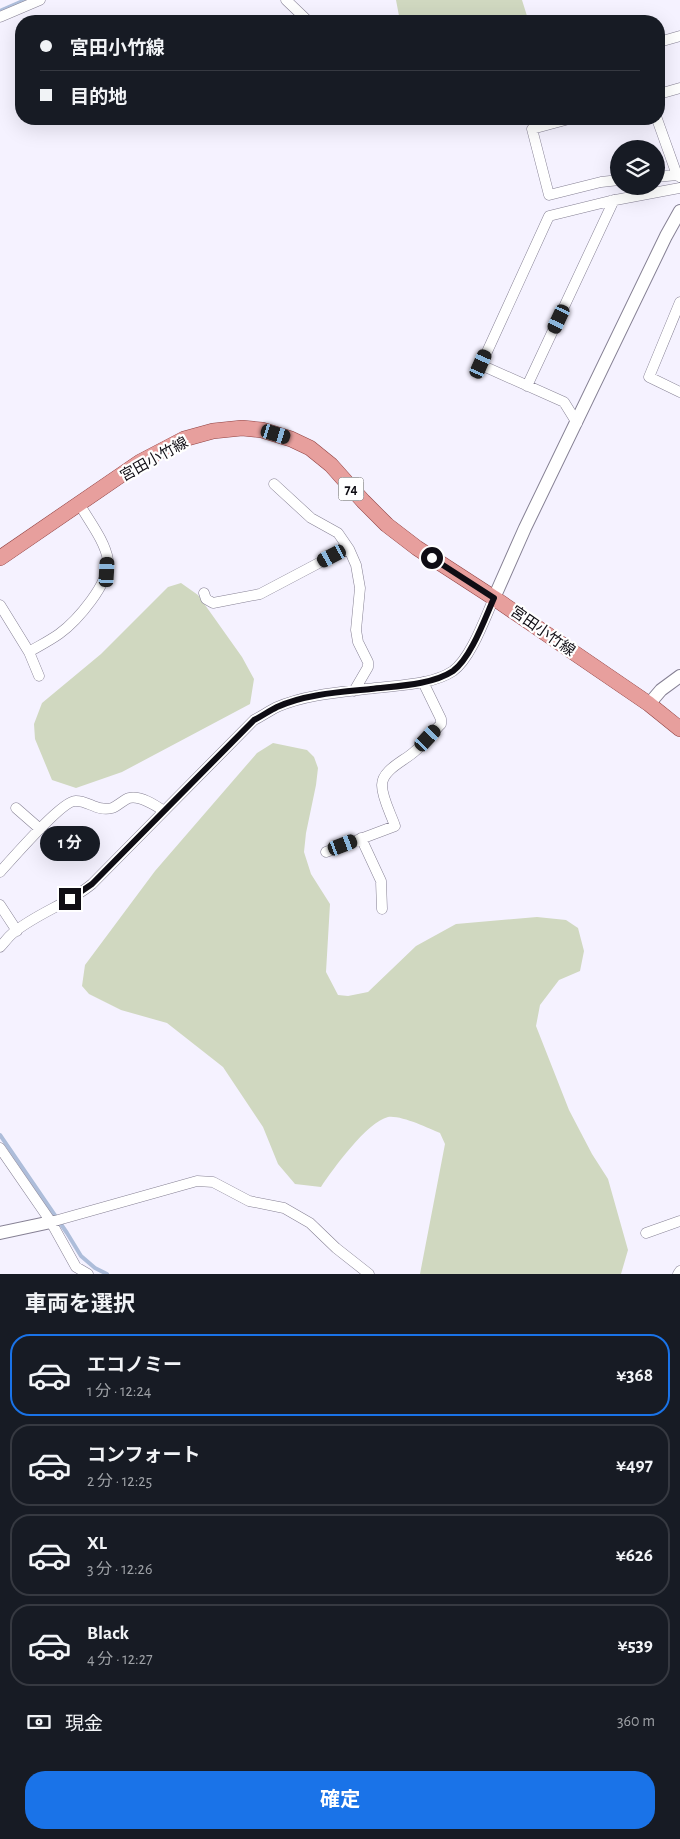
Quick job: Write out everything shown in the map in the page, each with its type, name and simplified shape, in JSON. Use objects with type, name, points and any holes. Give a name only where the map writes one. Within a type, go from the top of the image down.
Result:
[{"type":"main road","name":"宮田小竹線","points":[[0,558],[80,505],[140,462],[184,439],[213,431],[242,428],[262,430],[310,448],[331,465],[363,502],[387,525],[417,548],[649,704],[680,729]]},
{"type":"street","points":[[0,17],[40,0]]},
{"type":"street","points":[[286,0],[302,15]]},
{"type":"street","points":[[665,40],[680,36]]},
{"type":"street","points":[[665,92],[680,88]]},
{"type":"street","points":[[547,125],[532,129],[549,195],[610,181]]},
{"type":"street","points":[[658,125],[678,176],[665,176]]},
{"type":"street","points":[[577,423],[564,402],[481,364],[549,216],[614,200],[680,188]]},
{"type":"street","points":[[527,386],[614,200]]},
{"type":"street","points":[[0,948],[17,930],[45,912],[83,892],[254,720],[278,707],[297,701],[423,682],[453,670],[464,659],[475,641],[525,528],[666,236],[680,211]]},
{"type":"street","points":[[679,390],[649,377],[680,302]]},
{"type":"street","points":[[274,484],[311,518],[338,533],[349,549],[356,565],[360,588],[356,630],[358,642],[368,662],[368,666],[354,691]]},
{"type":"street","points":[[29,652],[60,633],[83,612],[107,572],[108,559],[103,546],[80,505]]},
{"type":"street","points":[[204,593],[206,599],[213,603],[260,594],[349,549]]},
{"type":"street","points":[[0,605],[29,652],[39,676]]},
{"type":"street","points":[[649,704],[661,690],[680,676]]},
{"type":"street","points":[[326,852],[395,826],[384,793],[382,784],[384,778],[390,770],[414,752],[441,724],[441,719],[423,682]]},
{"type":"street","points":[[0,872],[40,829],[68,803],[75,801],[102,809],[114,808],[129,798],[140,799],[164,811]]},
{"type":"street","points":[[16,808],[40,829]]},
{"type":"street","points":[[361,838],[381,881],[382,909]]},
{"type":"street","points":[[0,905],[17,930]]},
{"type":"street","points":[[0,1148],[51,1222],[76,1266],[88,1274]]},
{"type":"street","points":[[0,1233],[51,1222],[198,1181],[213,1182],[249,1201],[284,1208],[310,1223],[336,1248],[369,1274]]},
{"type":"street","points":[[646,1233],[680,1221]]},
{"type":"green space","points":[[396,0],[522,0],[527,15],[399,15]]},
{"type":"green space","points":[[181,583],[198,595],[242,657],[254,679],[250,704],[122,772],[76,788],[52,780],[35,739],[34,724],[42,703],[101,654],[168,587]]},
{"type":"green space","points":[[273,743],[307,750],[314,757],[318,768],[304,852],[311,874],[330,904],[326,972],[338,995],[348,996],[368,992],[416,946],[456,924],[537,917],[566,920],[578,928],[584,951],[580,971],[559,980],[540,1005],[536,1026],[569,1110],[592,1154],[608,1179],[628,1250],[621,1274],[420,1274],[445,1144],[440,1133],[407,1120],[388,1117],[370,1128],[361,1137],[342,1158],[321,1187],[295,1184],[278,1164],[263,1127],[223,1067],[167,1023],[121,1010],[89,994],[82,986],[85,965],[155,871],[257,753]]},
{"type":"waterway","points":[[0,11],[25,0]]},
{"type":"waterway","points":[[0,1135],[81,1256],[95,1268],[107,1274]]},
{"type":"route","points":[[70,899],[83,892],[92,884],[254,720],[278,707],[297,701],[335,693],[423,682],[453,670],[464,659],[475,641],[494,598],[432,558]]}]
